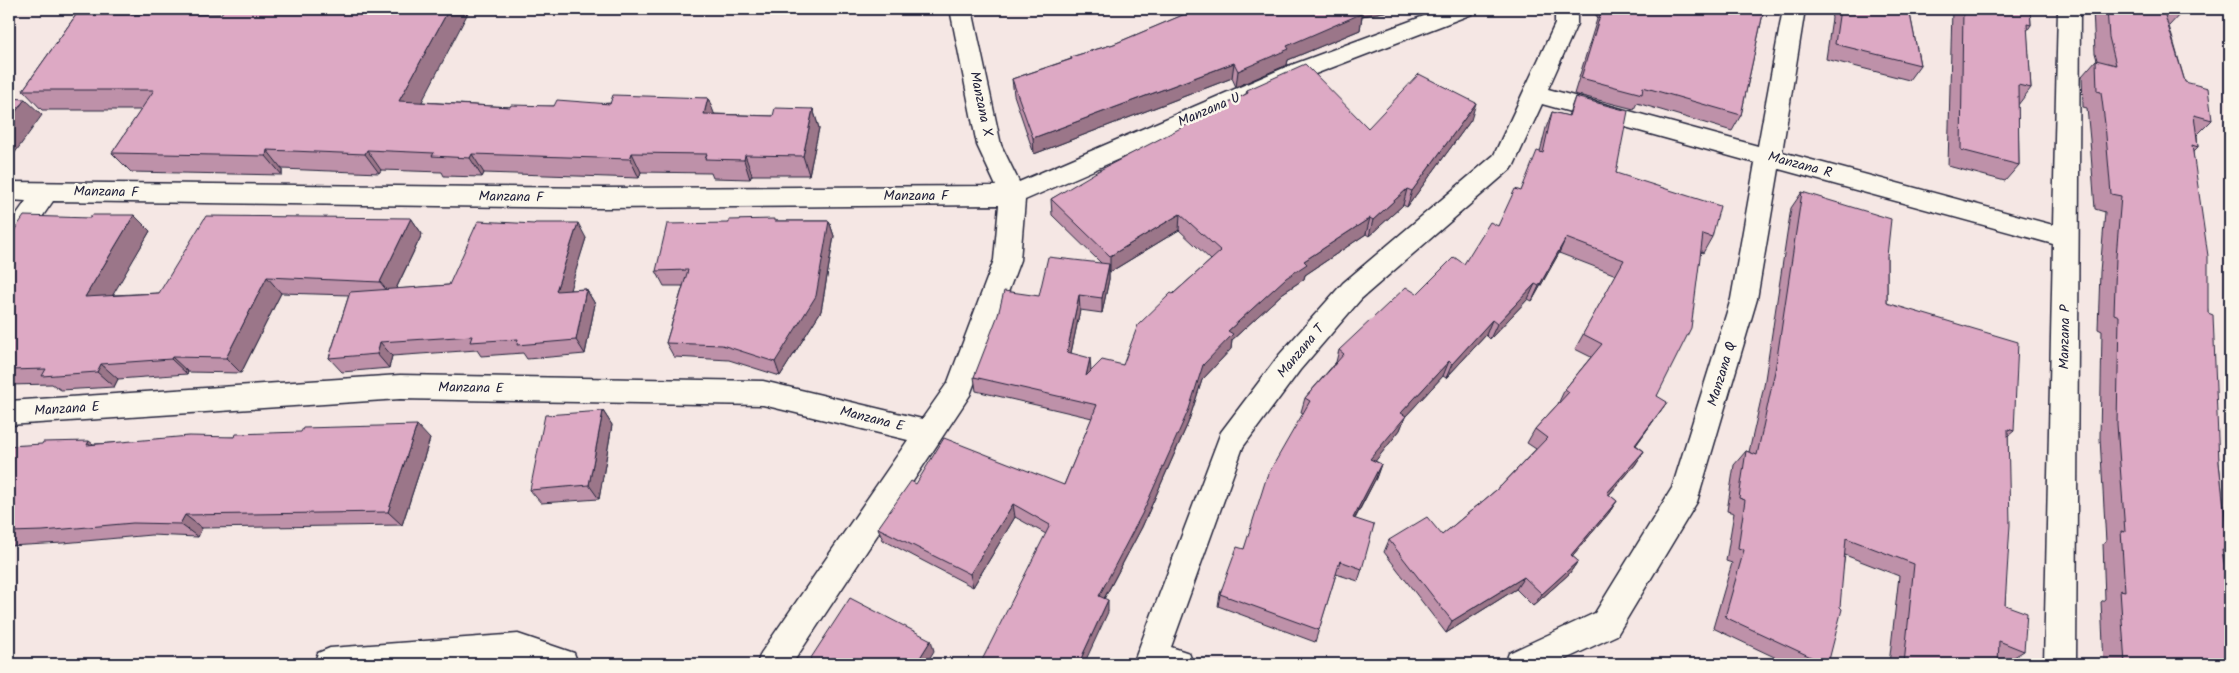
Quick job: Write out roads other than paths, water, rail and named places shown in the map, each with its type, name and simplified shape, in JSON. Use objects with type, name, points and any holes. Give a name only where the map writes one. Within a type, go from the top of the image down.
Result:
[{"type":"street","name":"Manzana X","points":[[961,9],[989,145],[1013,195]]},
{"type":"street","name":"Manzana U","points":[[1013,195],[1294,73],[1464,9]]},
{"type":"street","name":"Manzana T","points":[[1159,662],[1232,441],[1290,362],[1352,291],[1504,161],[1566,24],[1566,9]]},
{"type":"street","name":"Manzana Q","points":[[1521,664],[1606,624],[1686,493],[1744,299],[1794,9]]},
{"type":"street","name":"Manzana P","points":[[2060,664],[2069,9]]},
{"type":"street","name":"Manzana R","points":[[1534,94],[2066,238]]},
{"type":"street","name":"Manzana F","points":[[9,191],[602,198],[1013,195]]},
{"type":"street","points":[[9,245],[46,191]]},
{"type":"street","points":[[773,664],[960,387],[1007,260],[1013,195]]},
{"type":"street","name":"Manzana E","points":[[9,413],[400,387],[753,392],[929,433]]},
{"type":"street","points":[[330,664],[518,650],[562,664]]}]
